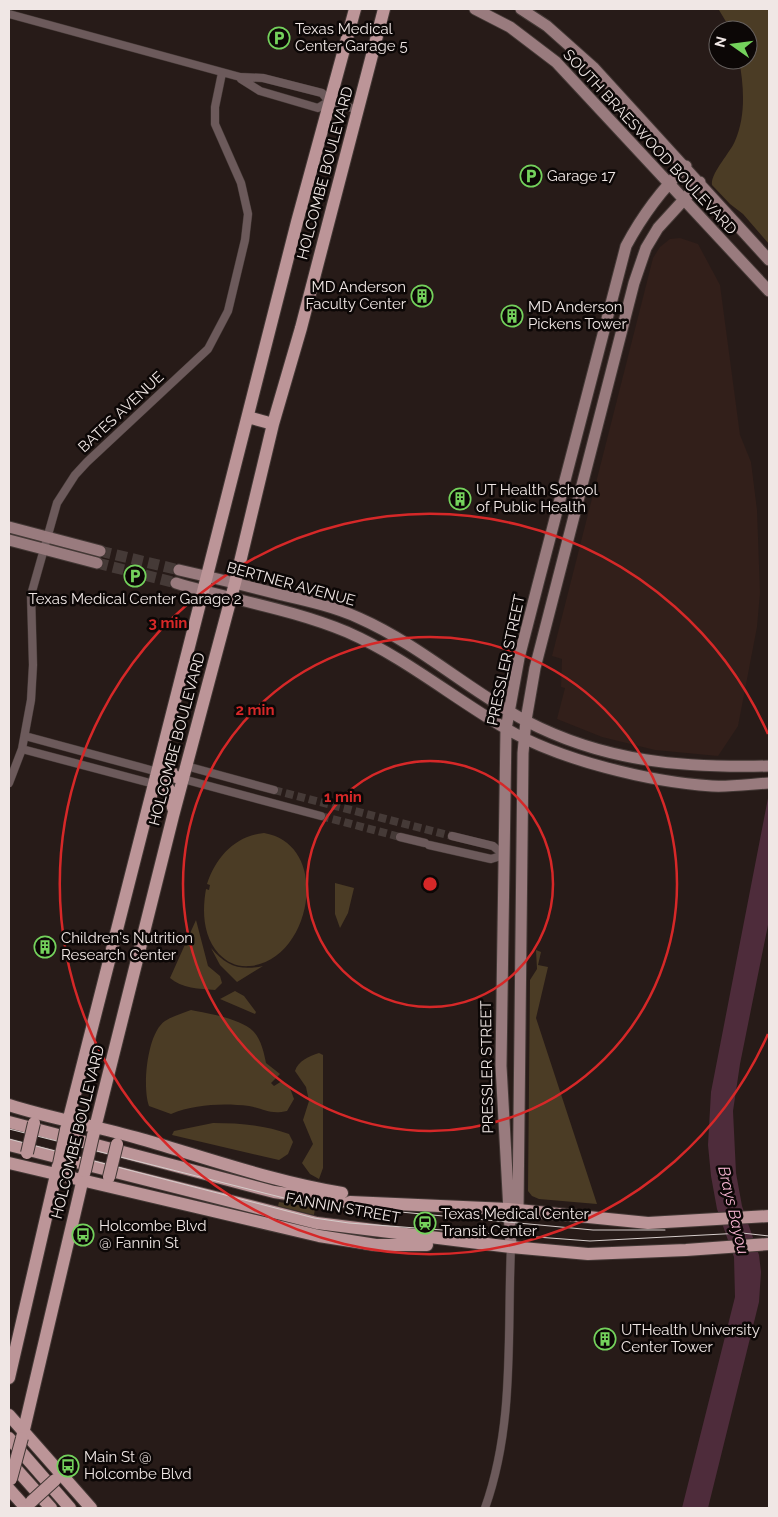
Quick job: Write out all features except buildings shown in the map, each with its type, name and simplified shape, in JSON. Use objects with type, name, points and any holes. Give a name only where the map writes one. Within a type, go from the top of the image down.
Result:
[{"type":"main road","name":"HOLCOMBE BOULEVARD","points":[[9,1378],[68,1125],[329,101],[355,9]]},
{"type":"main road","name":"HOLCOMBE BOULEVARD","points":[[10,1486],[18,1436],[173,816],[235,583],[273,424],[301,328],[384,9]]},
{"type":"main road","points":[[248,417],[273,424]]},
{"type":"main road","points":[[163,752],[173,776],[183,779]]},
{"type":"main road","points":[[156,778],[171,793],[173,816]]},
{"type":"main road","points":[[9,1105],[32,1118],[139,1138],[346,1198]]},
{"type":"main road","points":[[12,1164],[27,1153],[32,1118]]},
{"type":"main road","name":"FANNIN STREET","points":[[9,1122],[274,1192],[426,1207],[648,1224],[769,1216]]},
{"type":"main road","points":[[127,1190],[109,1177],[117,1144],[139,1138]]},
{"type":"main road","name":"FANNIN STREET","points":[[9,1145],[317,1223],[511,1248],[588,1254],[769,1244]]},
{"type":"main road","points":[[12,1164],[57,1169],[84,1175],[127,1190],[319,1236],[376,1245],[482,1244]]},
{"type":"main road","points":[[9,1415],[18,1436],[70,1508]]},
{"type":"main road","points":[[18,1436],[60,1480],[92,1508]]},
{"type":"main road","points":[[9,1461],[51,1508]]},
{"type":"main road","points":[[10,1486],[28,1506],[60,1480]]},
{"type":"street","name":"SOUTH BRAESWOOD BOULEVARD","points":[[475,9],[513,29],[556,62],[769,291]]},
{"type":"street","name":"SOUTH BRAESWOOD BOULEVARD","points":[[521,9],[547,26],[593,67],[686,166],[769,260]]},
{"type":"street","points":[[9,14],[222,73],[240,77],[263,78],[322,93],[329,101],[358,110]]},
{"type":"street","name":"BATES AVENUE","points":[[9,783],[22,749],[31,700],[33,665],[31,595],[57,503],[76,475],[208,350],[228,311],[248,214],[241,183],[215,124],[215,107],[222,73]]},
{"type":"street","points":[[240,77],[260,91],[318,108],[329,101]]},
{"type":"street","name":"PRESSLER STREET","points":[[512,1214],[502,1096],[501,977],[506,729],[509,710],[538,584],[616,278],[626,246],[638,222],[669,182],[686,166]]},
{"type":"street","name":"PRESSLER STREET","points":[[486,1508],[500,1456],[506,1410],[512,1214],[519,1096],[524,737],[526,720],[535,668],[634,283],[646,248],[658,228],[700,182]]},
{"type":"street","points":[[616,278],[634,283]]},
{"type":"street","points":[[581,417],[599,422]]},
{"type":"street","points":[[575,442],[593,446]]},
{"type":"street","points":[[9,527],[100,551]]},
{"type":"street","points":[[9,540],[97,563]]},
{"type":"street","name":"BERTNER AVENUE","points":[[179,570],[308,601],[356,617],[400,638],[526,720],[586,745],[664,764],[707,767],[769,766]]},
{"type":"street","name":"BERTNER AVENUE","points":[[176,583],[319,622],[382,649],[506,729],[574,757],[636,775],[715,786],[769,783]]},
{"type":"street","points":[[538,584],[555,588]]},
{"type":"street","points":[[409,665],[419,650]]},
{"type":"street","points":[[25,736],[156,778]]},
{"type":"street","points":[[22,749],[156,778]]},
{"type":"street","points":[[636,775],[639,759]]},
{"type":"street","points":[[186,766],[274,790]]},
{"type":"street","points":[[183,779],[322,816]]},
{"type":"street","points":[[230,791],[233,779]]},
{"type":"street","points":[[452,836],[493,846],[504,855]]},
{"type":"street","points":[[400,837],[491,859],[504,855],[522,856]]},
{"type":"street","points":[[501,977],[520,978]]},
{"type":"street","points":[[502,1096],[519,1096]]},
{"type":"shaded area","points":[[769,9],[769,244],[743,214],[730,204],[712,185],[714,175],[739,131],[743,101],[740,70],[758,70],[758,20],[725,20],[719,10]]},
{"type":"shaded area","points":[[680,238],[698,244],[720,285],[740,435],[751,462],[757,510],[760,593],[757,627],[738,726],[718,756],[655,750],[602,737],[557,719],[565,688],[561,687],[562,659],[552,656],[653,258],[660,247],[670,239]]},
{"type":"shaded area","points":[[264,833],[286,842],[300,858],[306,879],[306,902],[299,925],[288,945],[271,959],[250,966],[241,966],[233,964],[222,957],[210,939],[204,915],[206,889],[209,890],[210,885],[207,884],[211,874],[228,849],[244,838]]},
{"type":"shaded area","points":[[335,883],[354,888],[348,913],[340,928],[335,914]]},
{"type":"shaded area","points":[[196,920],[208,966],[220,976],[222,983],[215,990],[185,986],[170,978]]},
{"type":"shaded area","points":[[211,948],[222,959],[234,966],[247,968],[263,966],[237,982],[220,965]]},
{"type":"shaded area","points":[[536,950],[541,952],[538,965],[548,967],[536,1018],[597,1204],[539,1199],[532,1196],[528,1191],[530,980],[537,969]]},
{"type":"shaded area","points":[[235,991],[244,996],[256,1012],[255,1014],[220,999]]},
{"type":"shaded area","points":[[191,1010],[232,1020],[248,1027],[256,1034],[266,1063],[280,1074],[271,1083],[274,1086],[282,1081],[290,1088],[294,1099],[287,1111],[272,1112],[249,1106],[220,1105],[200,1106],[171,1114],[149,1106],[146,1074],[150,1048],[154,1037],[159,1027],[165,1021]]},
{"type":"shaded area","points":[[319,1053],[323,1055],[323,1168],[319,1179],[310,1174],[302,1163],[313,1144],[303,1120],[309,1101],[306,1087],[295,1071],[296,1067],[304,1059]]},
{"type":"shaded area","points":[[213,1123],[271,1128],[289,1134],[293,1142],[288,1154],[279,1160],[172,1135],[174,1131]]},
{"type":"shaded area","points":[[279,1202],[315,1208],[314,1215],[278,1206]]},
{"type":"water","name":"Brays Bayou","points":[[769,793],[769,920],[740,1064],[733,1111],[736,1173],[742,1206],[759,1255],[761,1272],[759,1302],[708,1508],[682,1508],[735,1297],[734,1257],[717,1209],[711,1176],[708,1145],[711,1092]]},
{"type":"tunnel","points":[[100,551],[179,570]]},
{"type":"tunnel","points":[[97,563],[176,583]]},
{"type":"tunnel","points":[[274,790],[452,836]]},
{"type":"tunnel","points":[[321,816],[400,837]]},
{"type":"tram line","points":[[9,1129],[304,1203],[593,1230],[665,1230]]},
{"type":"tram line","points":[[9,1139],[314,1218],[349,1223],[590,1241],[742,1233],[769,1236]]},
{"type":"place","name":"Texas Medical Center Garage 5","points":[[279,38]]},
{"type":"place","name":"Garage 17","points":[[531,176]]},
{"type":"place","name":"MD Anderson Faculty Center","points":[[422,296]]},
{"type":"place","name":"MD Anderson Pickens Tower","points":[[512,316]]},
{"type":"place","name":"UT Health School of Public Health","points":[[460,499]]},
{"type":"place","name":"Texas Medical Center Garage 2","points":[[135,576]]},
{"type":"place","name":"Children's Nutrition Research Center","points":[[45,947]]},
{"type":"place","name":"Texas Medical Center Transit Center","points":[[425,1223]]},
{"type":"place","name":"Holcombe Blvd @ Fannin St","points":[[83,1235]]},
{"type":"place","name":"UTHealth University Center Tower","points":[[605,1339]]},
{"type":"place","name":"Main St @ Holcombe Blvd","points":[[68,1466]]}]
